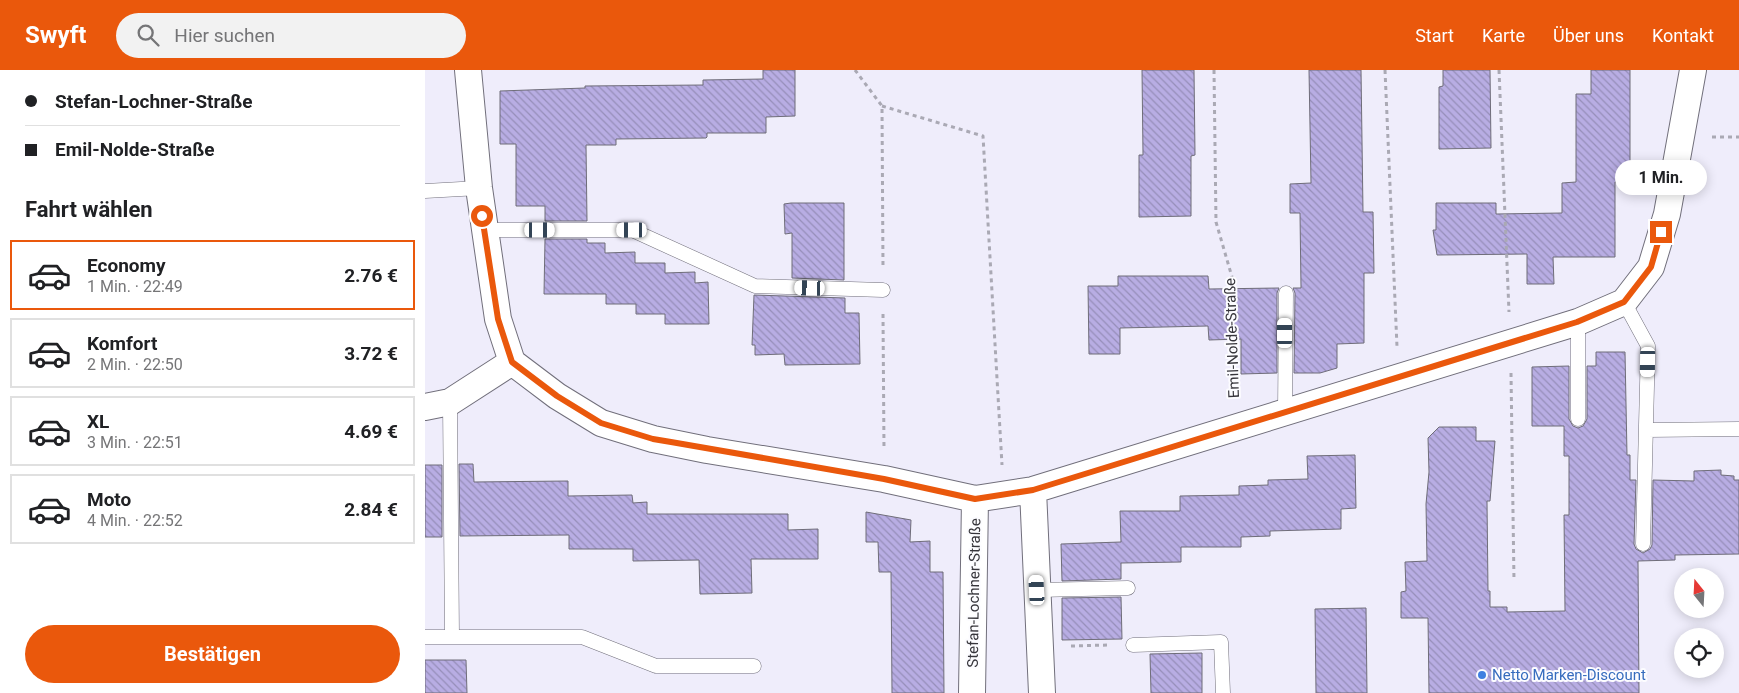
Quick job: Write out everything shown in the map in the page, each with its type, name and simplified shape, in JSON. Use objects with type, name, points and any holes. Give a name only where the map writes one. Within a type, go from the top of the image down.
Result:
[{"type":"street","points":[[437,405],[512,362],[498,319],[484,230],[468,70]]},
{"type":"street","points":[[975,499],[1033,490],[1577,322],[1624,302],[1651,267],[1667,214],[1693,70]]},
{"type":"street","name":"Stefan-Lochner-Straße","points":[[512,362],[557,396],[601,423],[653,439],[707,450],[884,479],[975,499],[972,693]]},
{"type":"street","points":[[1033,490],[1042,693]]},
{"type":"lane","points":[[425,191],[479,188]]},
{"type":"lane","points":[[484,230],[632,230],[755,286],[883,290]]},
{"type":"lane","points":[[1285,412],[1286,293]]},
{"type":"lane","points":[[1624,302],[1648,346],[1643,544]]},
{"type":"lane","points":[[1577,322],[1578,419]]},
{"type":"lane","points":[[437,405],[452,637]]},
{"type":"lane","points":[[1647,430],[1739,429]]},
{"type":"lane","points":[[1037,590],[1128,588]]},
{"type":"lane","points":[[425,637],[582,637],[656,666],[754,666]]},
{"type":"lane","points":[[1133,644],[1221,642],[1223,693]]},
{"type":"path","name":"Emil-Nolde-Straße","points":[[1214,70],[1216,222],[1232,277],[1235,428]]},
{"type":"path","points":[[1385,70],[1398,377]]},
{"type":"path","points":[[882,106],[983,136],[1004,494]]},
{"type":"path","points":[[1040,647],[1133,644]]},
{"type":"building","points":[[763,70],[795,70],[795,116],[766,117],[766,133],[707,133],[706,138],[616,139],[616,145],[586,145],[587,221],[545,221],[545,206],[516,206],[516,144],[500,144],[500,91],[585,88],[585,86],[703,85],[703,80],[763,79]]},
{"type":"building","points":[[1142,70],[1194,70],[1195,155],[1191,156],[1191,216],[1139,217],[1139,155],[1143,155]]},
{"type":"building","points":[[1309,70],[1361,70],[1363,212],[1373,212],[1374,273],[1364,273],[1364,343],[1337,344],[1337,368],[1320,373],[1294,373],[1295,293],[1293,288],[1301,288],[1300,213],[1290,213],[1290,184],[1311,183]]},
{"type":"building","points":[[1443,70],[1490,70],[1491,148],[1439,149],[1439,87],[1443,86]]},
{"type":"building","points":[[1591,70],[1630,70],[1630,182],[1615,182],[1615,257],[1553,257],[1554,284],[1527,284],[1527,254],[1437,255],[1433,230],[1436,230],[1436,203],[1496,203],[1496,214],[1562,213],[1562,183],[1576,182],[1576,94],[1591,94]]},
{"type":"building","points":[[844,203],[844,280],[792,278],[792,233],[785,234],[784,204]]},
{"type":"building","points":[[545,239],[587,239],[587,243],[605,243],[605,253],[635,252],[635,263],[665,263],[665,273],[695,272],[695,283],[708,282],[709,324],[665,324],[665,314],[636,314],[636,304],[606,304],[606,294],[544,294]]},
{"type":"building","points":[[1118,276],[1208,276],[1209,289],[1279,288],[1277,293],[1277,373],[1241,374],[1241,339],[1209,340],[1208,326],[1120,328],[1120,354],[1089,354],[1088,286],[1118,286]]},
{"type":"building","points":[[754,295],[845,298],[845,313],[859,313],[860,364],[785,365],[784,354],[755,355],[755,345],[752,345]]},
{"type":"building","points":[[1596,352],[1625,352],[1627,455],[1630,455],[1630,480],[1636,480],[1634,544],[1636,549],[1643,553],[1650,549],[1652,545],[1653,480],[1694,481],[1694,471],[1721,470],[1721,475],[1734,476],[1734,480],[1739,480],[1739,554],[1675,555],[1675,560],[1638,561],[1639,693],[1429,693],[1428,618],[1401,618],[1401,592],[1406,591],[1405,562],[1427,561],[1428,438],[1439,427],[1476,427],[1476,441],[1495,441],[1490,501],[1487,501],[1488,591],[1490,591],[1490,607],[1507,607],[1507,612],[1565,611],[1564,515],[1569,515],[1569,456],[1564,456],[1564,426],[1532,426],[1532,367],[1569,366],[1569,419],[1573,426],[1578,428],[1583,426],[1587,419],[1587,366],[1596,366]]},
{"type":"building","points":[[1355,455],[1356,508],[1341,509],[1341,529],[1270,531],[1270,536],[1241,537],[1241,547],[1181,547],[1181,562],[1121,563],[1121,579],[1062,581],[1061,544],[1121,542],[1120,511],[1180,511],[1180,496],[1239,495],[1239,486],[1268,485],[1268,480],[1308,479],[1307,456]]},
{"type":"building","points":[[459,464],[473,464],[474,482],[568,481],[568,496],[632,495],[633,503],[647,502],[647,514],[788,514],[788,530],[818,529],[818,559],[751,559],[752,593],[700,594],[699,560],[633,561],[633,549],[569,549],[569,535],[460,536]]},
{"type":"building","points":[[425,465],[442,465],[442,537],[425,537]]},
{"type":"building","points":[[866,512],[911,520],[910,542],[930,541],[930,572],[943,572],[944,693],[892,693],[891,572],[879,572],[878,542],[866,542]]},
{"type":"building","points":[[1121,597],[1122,639],[1062,640],[1062,598]]},
{"type":"building","points":[[1366,608],[1367,693],[1316,693],[1315,609]]},
{"type":"building","points":[[1202,653],[1202,693],[1151,693],[1150,654]]},
{"type":"building","points":[[425,660],[466,660],[467,693],[425,693]]},
{"type":"place","name":"Netto Marken-Discount","points":[[1482,675]]},
{"type":"route","points":[[482,216],[498,319],[512,362],[557,396],[601,423],[653,439],[707,450],[884,479],[975,499],[1033,490],[1577,322],[1624,302],[1651,267],[1661,232]]}]
